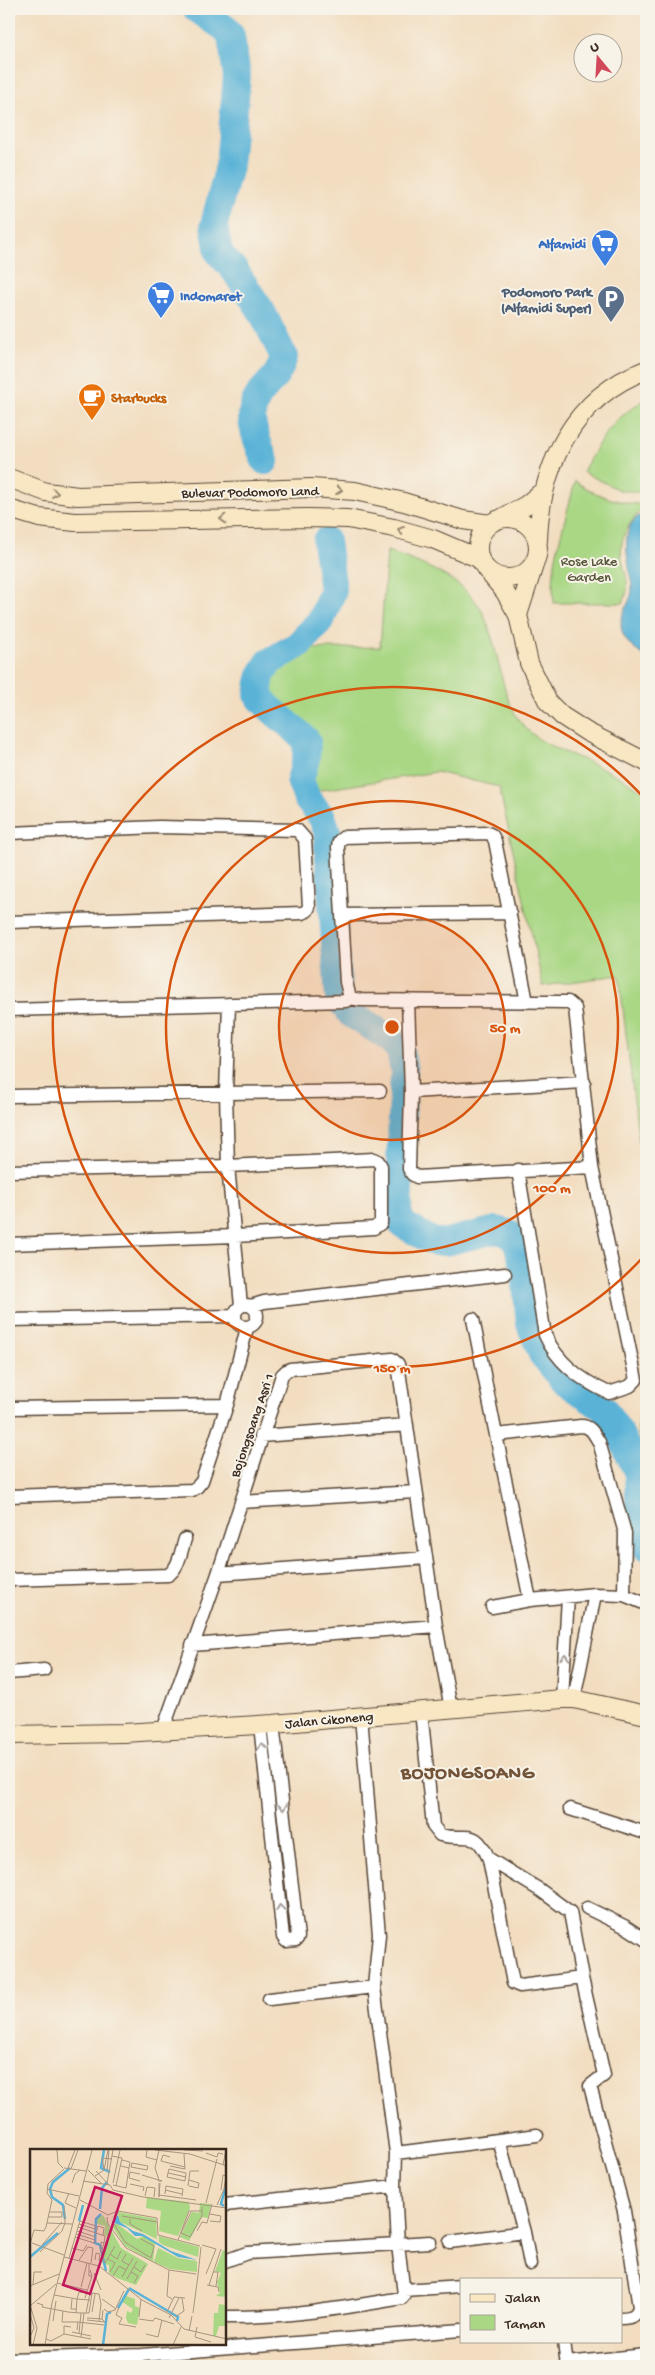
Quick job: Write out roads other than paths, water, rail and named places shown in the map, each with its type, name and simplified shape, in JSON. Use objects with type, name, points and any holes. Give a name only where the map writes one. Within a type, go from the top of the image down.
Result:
[{"type":"street","points":[[518,615],[535,561],[543,491],[561,445],[577,419],[597,398],[615,384],[646,370]]},
{"type":"street","name":"Bulevar Podomoro Land","points":[[9,478],[46,492],[78,496],[311,488],[355,491],[404,502],[441,514],[494,521]]},
{"type":"street","points":[[252,490],[252,518]]},
{"type":"street","points":[[543,491],[526,505],[494,521],[483,531],[479,540],[482,563],[504,592],[518,615],[529,663],[548,702],[562,716],[588,732],[646,762]]},
{"type":"street","name":"Bulevar Podomoro Land","points":[[9,508],[39,518],[74,522],[252,518],[348,519],[394,528],[432,539],[482,563]]},
{"type":"street","points":[[432,539],[444,537],[447,532],[447,524],[441,514]]},
{"type":"street","points":[[494,521],[519,520],[528,524],[538,542]]},
{"type":"street","points":[[482,563],[492,574],[502,578],[512,578],[529,570],[535,561]]},
{"type":"street","points":[[9,833],[159,826],[296,830],[305,839],[309,907],[307,911],[302,913],[9,922]]},
{"type":"street","points":[[343,1000],[346,982],[339,841],[344,837],[488,834],[492,835],[495,841],[527,1002]]},
{"type":"street","points":[[343,915],[510,913]]},
{"type":"street","points":[[9,1010],[343,1000],[572,1004],[575,1008],[592,1167],[636,1380],[630,1386],[609,1392],[593,1386],[566,1365],[552,1351],[545,1335],[518,1170]]},
{"type":"street","points":[[408,1000],[411,1092],[410,1169],[412,1174],[417,1177],[592,1167]]},
{"type":"street","points":[[228,1004],[226,1093],[228,1166],[242,1309],[236,1322],[247,1328]]},
{"type":"street","points":[[411,1092],[584,1082]]},
{"type":"street","points":[[9,1096],[380,1091]]},
{"type":"street","points":[[9,1171],[228,1166],[374,1159],[381,1166],[381,1223],[378,1226],[235,1236],[9,1244]]},
{"type":"street","points":[[242,1309],[264,1302],[505,1274]]},
{"type":"street","points":[[9,1320],[242,1309],[255,1309],[257,1318],[255,1323],[247,1328],[227,1405],[202,1481],[197,1487],[192,1490],[9,1496]]},
{"type":"street","points":[[473,1319],[530,1600]]},
{"type":"street","name":"Bojongsoang Asri 1","points":[[163,1730],[218,1574],[261,1436],[286,1371],[392,1359],[398,1364],[436,1626],[451,1709]]},
{"type":"street","points":[[9,1408],[227,1405]]},
{"type":"street","points":[[261,1436],[407,1425]]},
{"type":"street","points":[[496,1435],[581,1426],[586,1426],[591,1430],[599,1442],[625,1533],[624,1595]]},
{"type":"street","points":[[241,1502],[416,1492]]},
{"type":"street","points":[[9,1580],[168,1575],[176,1565],[185,1539]]},
{"type":"street","points":[[218,1574],[426,1558]]},
{"type":"street","points":[[568,1699],[595,1594]]},
{"type":"street","points":[[492,1607],[530,1600],[595,1594],[624,1595],[646,1604]]},
{"type":"street","points":[[568,1597],[568,1699]]},
{"type":"street","points":[[192,1645],[436,1626]]},
{"type":"street","points":[[9,1673],[44,1670]]},
{"type":"street","name":"Jalan Cikoneng","points":[[9,1735],[163,1730],[267,1724],[568,1699],[646,1715]]},
{"type":"street","points":[[421,1712],[433,1826],[440,1835],[479,1840],[488,1859],[513,1983],[520,1986],[582,1978]]},
{"type":"street","points":[[226,2318],[246,2318],[352,2306],[402,2298],[404,2290],[398,2245],[395,2186],[396,2153],[374,1987],[380,1935],[360,1716]]},
{"type":"street","points":[[267,1724],[298,1937],[296,1940],[286,1941],[283,1937],[267,1724]]},
{"type":"street","points":[[570,1809],[646,1833]]},
{"type":"street","points":[[488,1859],[540,1890],[570,1912],[582,1978],[604,2075],[590,2086],[624,2211],[639,2307],[633,2316],[622,2318]]},
{"type":"street","points":[[587,1908],[626,1926],[646,1940]]},
{"type":"street","points":[[269,1999],[374,1987]]},
{"type":"street","points":[[396,2153],[537,2135]]},
{"type":"street","points":[[499,2140],[524,2232],[530,2264]]},
{"type":"street","points":[[226,2205],[395,2186]]},
{"type":"street","points":[[450,2242],[524,2232]]},
{"type":"street","points":[[226,2261],[248,2253],[430,2242]]},
{"type":"street","points":[[404,2290],[460,2286]]},
{"type":"street","points":[[9,2359],[142,2355],[460,2330]]},
{"type":"street","points":[[564,2342],[566,2364],[640,2359]]},
{"type":"water","points":[[646,512],[646,657],[627,641],[621,624],[632,589],[627,536],[630,526],[636,518]]},
{"type":"waterway","points":[[197,9],[226,29],[231,36],[237,76],[229,166],[214,225],[219,253],[235,271],[262,312],[284,357],[276,375],[257,398],[253,407],[252,424],[265,461]]},
{"type":"waterway","points":[[326,541],[333,590],[321,620],[298,645],[269,662],[261,675],[258,695],[307,741],[306,759],[300,780],[307,799],[322,817],[327,831],[339,999],[351,1014],[392,1040],[400,1051],[404,1071],[398,1212],[402,1224],[434,1242],[446,1242],[496,1230],[509,1233],[517,1243],[524,1265],[530,1324],[542,1354],[565,1382],[603,1408],[619,1432],[638,1473],[640,1526],[646,1547]]},
{"type":"place","name":"Alfamidi","points":[[605,267]]},
{"type":"place","name":"Indomaret","points":[[161,319]]},
{"type":"place","name":"Podomoro Park (Alfamidi Super)","points":[[611,323]]},
{"type":"place","name":"Starbucks","points":[[92,421]]},
{"type":"district","name":"BOJONGSOANG","points":[[468,1771]]},
{"type":"park label","name":"Rose Lake Garden","points":[[589,568]]}]
